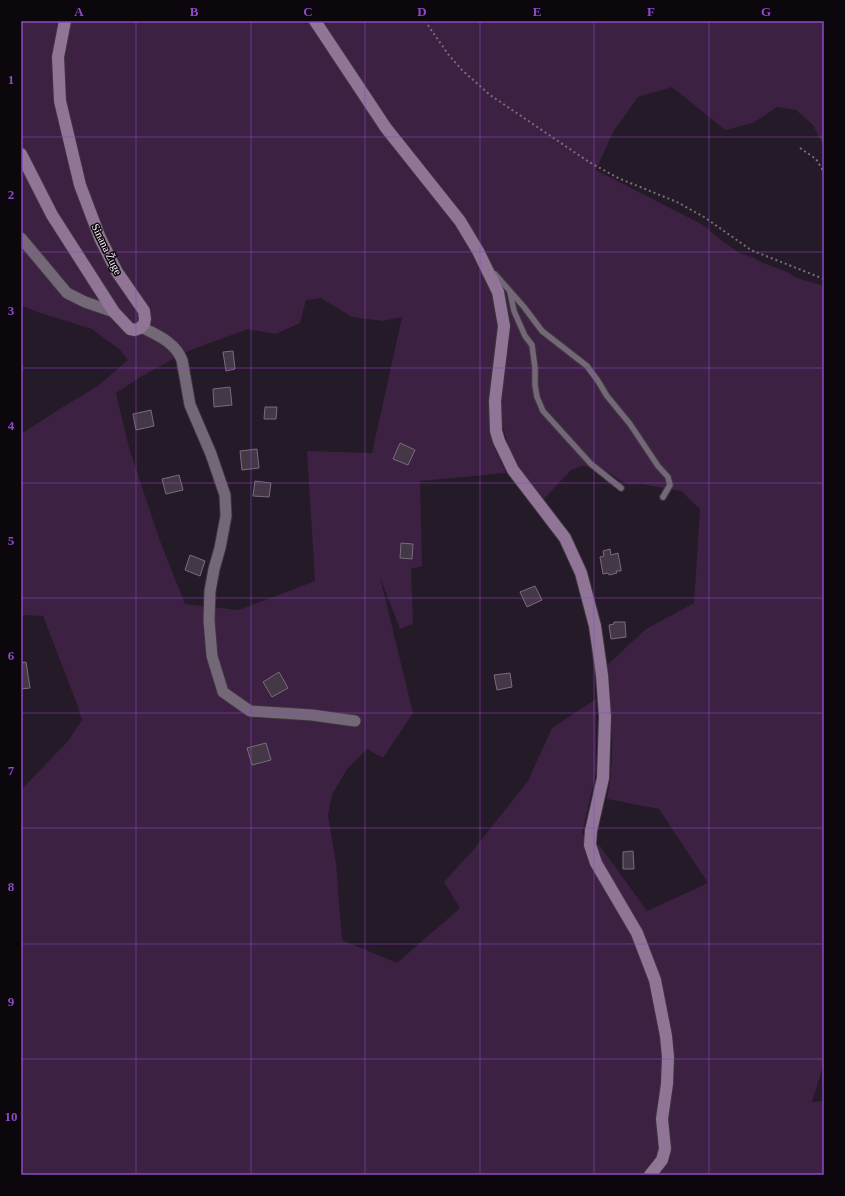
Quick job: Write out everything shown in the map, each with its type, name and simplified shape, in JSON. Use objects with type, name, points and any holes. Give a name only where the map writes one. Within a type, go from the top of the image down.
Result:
[{"type":"main road","name":"Sinana Žuge","points":[[65,21],[58,57],[60,101],[80,185],[100,238],[117,272],[144,311],[145,319],[142,327]]},
{"type":"main road","points":[[315,21],[386,128],[460,221],[478,251],[498,292],[504,326],[495,401],[496,431],[499,441],[513,470],[562,533],[581,572],[595,626],[602,675],[605,717],[603,778],[590,845],[596,863],[637,933],[655,980],[667,1050],[666,1084],[662,1119],[665,1149],[662,1160],[650,1175]]},
{"type":"main road","points":[[21,154],[52,215],[114,312],[130,329],[135,330],[142,327]]},
{"type":"street","points":[[21,238],[67,293],[84,302],[114,312]]},
{"type":"street","points":[[142,327],[174,346],[180,353],[190,405],[211,454],[225,495],[226,516],[212,576],[209,620],[212,656],[223,692],[250,711],[312,715],[355,721]]},
{"type":"lane","points":[[478,251],[500,281],[542,331],[587,366],[607,396],[630,424],[658,466],[668,477],[670,485],[663,497]]},
{"type":"lane","points":[[510,292],[514,311],[525,336],[532,345],[535,368],[535,385],[537,397],[543,411],[591,464],[621,488]]},
{"type":"path","points":[[425,21],[448,54],[462,70],[484,90],[589,162],[618,178],[677,202],[704,217],[751,250],[824,279]]},
{"type":"path","points":[[800,148],[816,159],[824,172]]},
{"type":"shaded area","points":[[21,21],[824,21],[824,147],[813,125],[796,110],[777,107],[753,123],[725,130],[672,87],[638,97],[613,132],[596,170],[703,225],[741,254],[785,271],[797,278],[824,286],[824,1063],[812,1102],[824,1101],[824,1175],[21,1175],[21,789],[68,741],[82,720],[43,616],[21,615],[21,434],[98,386],[128,360],[120,350],[92,329],[37,312],[21,305]],"holes":[[[321,298],[352,317],[383,321],[402,317],[372,453],[307,451],[315,581],[239,610],[185,604],[160,541],[129,448],[116,393],[142,376],[188,351],[248,329],[276,334],[300,323],[306,300]],[[502,424],[509,447],[519,466],[542,501],[571,470],[582,466],[602,468],[629,485],[641,484],[681,491],[700,509],[694,603],[646,629],[608,664],[612,749],[610,782],[607,799],[659,809],[708,883],[647,911],[600,846],[582,834],[596,772],[596,699],[552,728],[528,781],[474,849],[444,882],[460,908],[397,963],[342,940],[336,863],[328,815],[332,795],[347,769],[367,749],[383,758],[413,713],[380,577],[400,629],[413,624],[411,569],[422,566],[420,481],[506,473],[495,449],[491,433]]]},
{"type":"building","points":[[233,351],[235,369],[226,371],[223,352]]},
{"type":"building","points":[[230,387],[232,405],[214,407],[213,389]]},
{"type":"building","points":[[265,407],[277,407],[276,419],[264,419]]},
{"type":"building","points":[[151,410],[154,426],[136,430],[133,414]]},
{"type":"building","points":[[400,443],[415,450],[408,465],[393,459]]},
{"type":"building","points":[[257,449],[259,468],[242,470],[240,451]]},
{"type":"building","points":[[179,475],[183,490],[166,494],[162,479]]},
{"type":"building","points":[[255,481],[271,483],[269,497],[253,496]]},
{"type":"building","points":[[401,543],[413,544],[412,559],[400,558]]},
{"type":"building","points":[[610,549],[611,555],[618,553],[621,571],[616,571],[617,573],[609,575],[608,573],[603,574],[600,557],[604,556],[603,551]]},
{"type":"building","points":[[190,555],[205,561],[200,576],[185,570]]},
{"type":"building","points":[[535,586],[542,600],[527,607],[520,592]]},
{"type":"building","points":[[614,622],[625,622],[626,637],[611,639],[609,625],[614,624]]},
{"type":"building","points":[[26,662],[30,688],[21,689],[21,663]]},
{"type":"building","points":[[279,672],[288,688],[272,697],[263,682]]},
{"type":"building","points":[[510,673],[512,687],[497,690],[494,675]]},
{"type":"building","points":[[266,743],[271,760],[252,765],[247,748]]},
{"type":"building","points":[[633,851],[634,869],[623,869],[623,852]]}]
